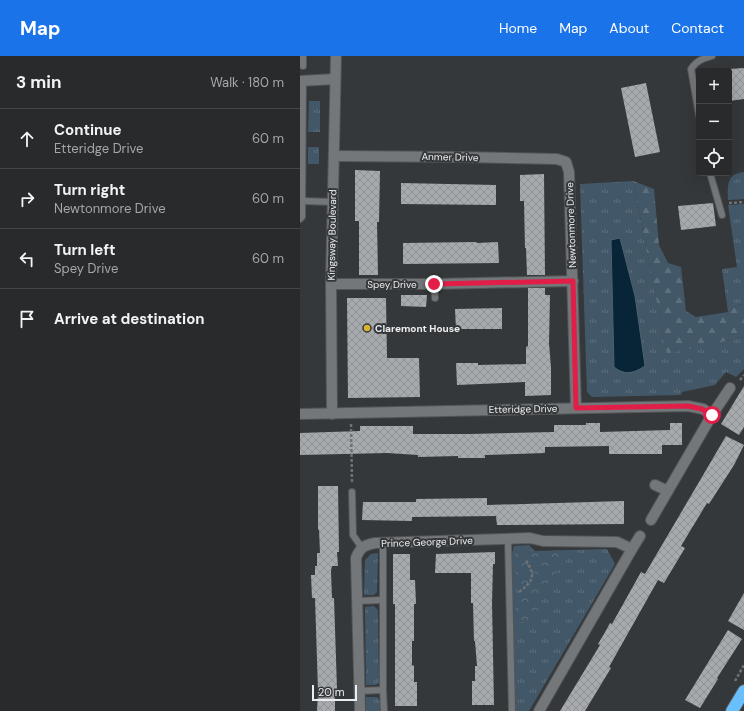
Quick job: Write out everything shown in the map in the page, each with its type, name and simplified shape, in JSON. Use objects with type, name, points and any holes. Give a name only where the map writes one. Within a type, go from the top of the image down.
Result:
[{"type":"highway","points":[[732,711],[744,691]]},
{"type":"street","name":"Kingsway Boulevard","points":[[332,414],[331,284],[336,56]]},
{"type":"street","points":[[301,81],[335,79]]},
{"type":"street","name":"Anmer Drive","points":[[334,156],[557,159],[566,162]]},
{"type":"street","name":"Newtonmore Drive","points":[[566,162],[569,172],[576,408]]},
{"type":"street","name":"Spey Drive","points":[[331,284],[434,284],[573,281]]},
{"type":"street","points":[[651,520],[712,415],[730,388]]},
{"type":"street","name":"Etteridge Drive","points":[[300,414],[688,406],[702,409],[712,415]]},
{"type":"street","points":[[655,485],[668,491]]},
{"type":"street","points":[[539,711],[640,536]]},
{"type":"street","name":"Prince George Drive","points":[[362,548],[367,544],[383,543],[530,538],[543,541],[617,542],[632,549]]},
{"type":"street","points":[[360,711],[356,558],[358,552],[362,548]]},
{"type":"lane","points":[[303,56],[303,66]]},
{"type":"lane","points":[[697,104],[690,69],[700,60],[712,56]]},
{"type":"lane","points":[[300,220],[302,217],[303,201],[301,81]]},
{"type":"lane","points":[[711,176],[722,215]]},
{"type":"lane","points":[[303,201],[333,202]]},
{"type":"lane","points":[[434,284],[435,298]]},
{"type":"lane","points":[[352,492],[353,535],[362,548]]},
{"type":"lane","points":[[508,539],[512,711]]},
{"type":"lane","points":[[383,543],[384,711]]},
{"type":"lane","points":[[357,601],[383,600]]},
{"type":"lane","points":[[360,691],[383,690]]},
{"type":"path","points":[[718,203],[744,202]]},
{"type":"path","points":[[351,413],[352,492]]},
{"type":"path","points":[[509,594],[518,593],[526,587],[533,576],[533,571],[525,559]]},
{"type":"green space","points":[[309,101],[320,101],[320,132],[308,132]]},
{"type":"green space","points":[[308,147],[319,147],[319,164],[308,164]]},
{"type":"green space","points":[[744,172],[744,199],[728,200],[729,181],[734,175]]},
{"type":"green space","points":[[633,181],[667,353],[744,337],[744,369],[736,377],[726,372],[715,385],[682,392],[681,395],[592,397],[587,392],[580,184]]},
{"type":"green space","points":[[633,181],[654,189],[659,245],[668,263],[681,267],[686,311],[696,317],[728,312],[739,304],[744,306],[744,337],[667,354]]},
{"type":"green space","points":[[744,204],[744,306],[739,304],[728,312],[722,269],[737,267],[728,205]]},
{"type":"green space","points":[[529,545],[535,551],[607,549],[615,564],[529,711],[515,711],[512,554],[514,546]]},
{"type":"green space","points":[[515,551],[574,551],[547,582],[538,611],[525,622],[516,623]]},
{"type":"green space","points":[[378,553],[377,592],[374,595],[364,595],[365,560],[371,554]]},
{"type":"green space","points":[[374,606],[378,610],[379,683],[376,685],[366,685],[365,607]]},
{"type":"green space","points":[[366,697],[377,697],[380,701],[380,711],[366,711]]},
{"type":"shaded area","points":[[620,238],[635,296],[645,366],[633,372],[622,372],[614,367],[611,240]]},
{"type":"building","points":[[744,68],[744,99],[732,101],[732,69]]},
{"type":"building","points":[[646,83],[660,152],[635,157],[621,88]]},
{"type":"building","points":[[355,170],[380,171],[379,222],[377,222],[378,275],[359,275],[359,221],[355,221]]},
{"type":"building","points":[[544,174],[545,275],[527,275],[524,201],[520,201],[520,175]]},
{"type":"building","points":[[401,183],[496,185],[496,205],[401,204]]},
{"type":"building","points":[[713,203],[716,226],[681,230],[678,206]]},
{"type":"building","points":[[498,242],[499,263],[403,264],[403,243]]},
{"type":"building","points":[[528,288],[545,288],[545,295],[550,295],[549,343],[551,395],[525,396],[525,382],[457,385],[456,363],[478,363],[478,365],[526,364],[526,347],[528,346]]},
{"type":"building","points":[[401,295],[427,295],[426,307],[401,306]]},
{"type":"building","name":"Claremont House","points":[[347,298],[386,298],[387,358],[419,358],[420,397],[348,398]]},
{"type":"building","points":[[502,308],[502,329],[456,329],[455,309]]},
{"type":"building","points":[[744,386],[744,427],[739,435],[721,424]]},
{"type":"building","points":[[586,423],[600,423],[600,432],[670,430],[670,423],[682,423],[682,445],[662,445],[662,454],[609,454],[609,446],[545,447],[545,453],[485,455],[485,458],[458,458],[458,456],[418,457],[418,455],[387,453],[300,455],[300,433],[360,431],[360,426],[413,426],[413,434],[470,434],[554,432],[554,425],[586,425]]},
{"type":"building","points":[[726,436],[744,445],[734,465],[709,504],[707,503],[681,546],[685,548],[664,583],[658,580],[609,667],[611,668],[585,711],[560,711],[600,645],[598,644],[610,623],[612,624],[641,572],[645,574]]},
{"type":"building","points":[[318,486],[338,486],[338,566],[332,566],[331,571],[332,598],[334,598],[337,689],[335,689],[335,711],[317,711],[318,691],[315,598],[312,598],[311,575],[315,575],[317,553],[320,553],[319,529],[318,530]]},
{"type":"building","points":[[487,498],[487,505],[624,501],[624,524],[497,525],[496,516],[412,517],[412,521],[362,520],[363,502],[416,502],[416,499]]},
{"type":"building","points":[[495,552],[495,564],[493,564],[492,603],[494,705],[472,705],[472,681],[475,681],[475,666],[477,666],[474,641],[473,603],[471,603],[471,573],[435,573],[436,554]]},
{"type":"building","points":[[393,554],[410,554],[410,580],[415,580],[416,604],[414,604],[412,666],[414,665],[414,682],[417,682],[417,706],[395,706],[395,604],[393,604]]},
{"type":"building","points":[[744,593],[744,630],[728,621]]},
{"type":"building","points":[[728,630],[742,639],[700,708],[685,700]]},
{"type":"place","name":"Claremont House","points":[[367,328]]},
{"type":"route","points":[[434,284],[573,281],[576,408],[688,406],[702,409],[712,415]]}]
